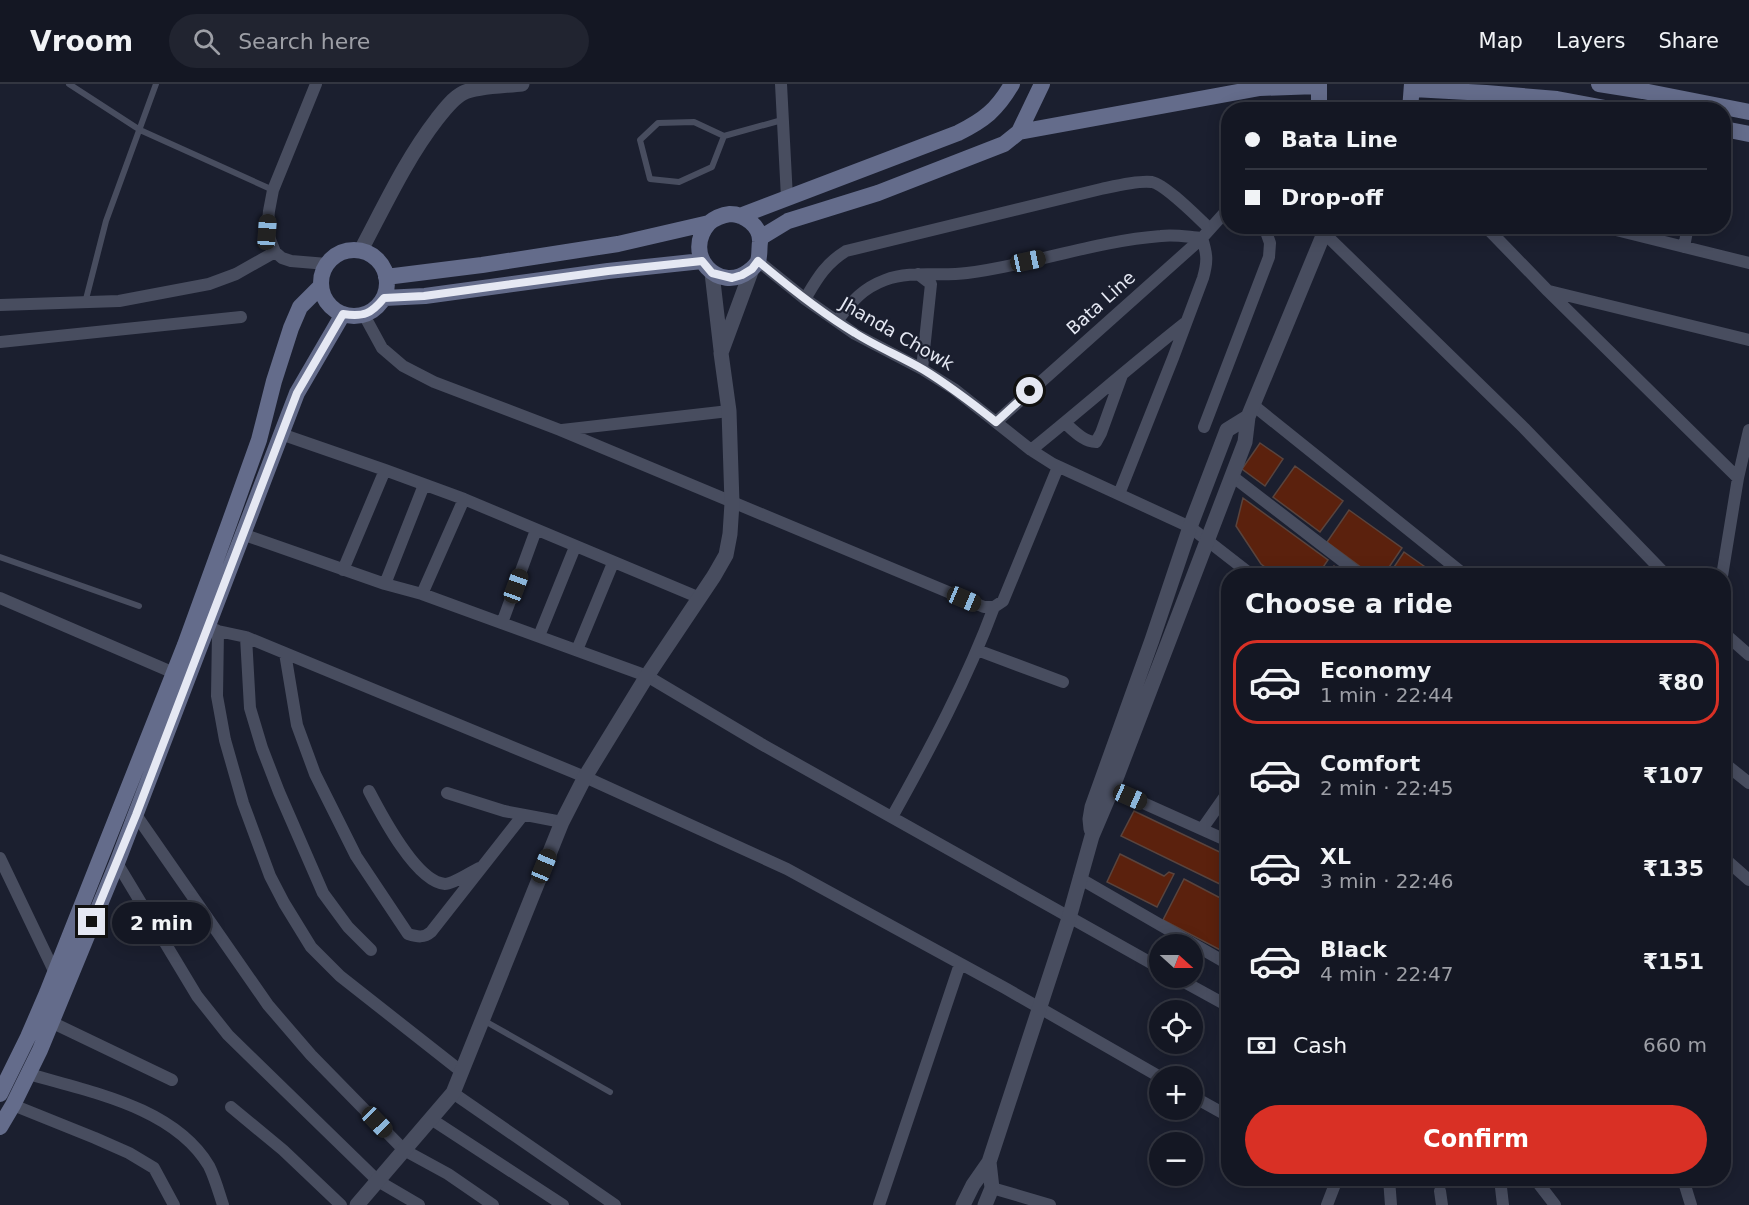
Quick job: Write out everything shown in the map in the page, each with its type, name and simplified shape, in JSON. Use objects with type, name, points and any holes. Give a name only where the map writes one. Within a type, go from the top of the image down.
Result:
[{"type":"main road","points":[[740,216],[958,133],[982,121],[1004,98],[1012,84]]},
{"type":"main road","points":[[760,238],[788,221],[878,193],[1004,144],[1019,132],[1042,84]]},
{"type":"main road","points":[[1599,84],[1699,102]]},
{"type":"main road","points":[[1019,132],[1256,86],[1318,85],[1319,102]]},
{"type":"main road","points":[[1411,102],[1413,87],[1486,93],[1544,102]]},
{"type":"main road","points":[[1731,108],[1749,112]]},
{"type":"main road","points":[[1731,130],[1749,134]]},
{"type":"main road","points":[[384,298],[424,296],[608,271],[707,267],[732,278],[742,275],[755,265],[760,238],[750,221],[729,214],[708,223],[618,244],[386,277]]},
{"type":"main road","points":[[707,267],[698,250],[699,239],[708,223]]},
{"type":"main road","points":[[350,250],[369,253],[379,260],[385,270],[387,287],[384,298],[374,309],[364,315],[343,314],[333,309],[326,300],[321,286],[327,264],[339,254],[350,250]]},
{"type":"main road","points":[[0,1094],[28,1037],[55,973],[174,673],[259,440],[291,328],[300,307],[321,286]]},
{"type":"main road","points":[[0,1127],[29,1074],[213,628],[242,534],[297,393],[343,314]]},
{"type":"street","points":[[316,84],[273,190],[267,232],[275,252],[282,258],[327,264]]},
{"type":"street","points":[[361,250],[407,161],[425,134],[465,88],[522,84]]},
{"type":"street","points":[[781,84],[787,198]]},
{"type":"street","points":[[805,299],[833,258],[846,251],[1101,189],[1154,182],[1165,189],[1206,233],[1207,265],[1119,494]]},
{"type":"street","name":"Bata Line","points":[[996,422],[1206,233],[1221,217]]},
{"type":"street","points":[[837,321],[857,296],[868,287],[900,276],[918,273],[966,274],[1133,239],[1206,233]]},
{"type":"street","points":[[1204,427],[1269,257],[1270,243],[1267,234]]},
{"type":"street","points":[[963,1205],[989,1162],[1069,918],[1092,836],[1245,442],[1251,411],[1324,234]]},
{"type":"street","points":[[1330,234],[1524,428],[1659,568]]},
{"type":"street","points":[[1493,234],[1738,478]]},
{"type":"street","points":[[1632,234],[1749,262]]},
{"type":"street","points":[[1684,247],[1686,234]]},
{"type":"street","points":[[0,305],[119,301],[209,284],[236,274],[275,252]]},
{"type":"street","points":[[721,353],[755,265]]},
{"type":"street","name":"Jhanda Chowk","points":[[755,265],[855,334],[922,369],[954,389],[1031,450],[1058,467],[1190,527],[1243,568]]},
{"type":"street","points":[[357,1205],[453,1094],[562,822],[585,777],[647,676],[726,555],[732,503],[729,411],[707,267]]},
{"type":"street","points":[[918,273],[931,284],[922,369]]},
{"type":"street","points":[[1548,291],[1749,340]]},
{"type":"street","points":[[364,315],[382,348],[403,366],[434,382],[560,430],[984,608],[999,604],[1006,594],[1058,467]]},
{"type":"street","points":[[0,342],[241,317]]},
{"type":"street","points":[[1031,450],[1186,322]]},
{"type":"street","points":[[1065,423],[1085,439],[1096,442],[1122,374]]},
{"type":"street","points":[[560,430],[729,411]]},
{"type":"street","points":[[1092,836],[1090,819],[1092,807],[1190,527],[1227,430],[1251,411]]},
{"type":"street","points":[[1251,411],[1456,568]]},
{"type":"street","points":[[1723,568],[1738,478],[1749,430]]},
{"type":"street","points":[[280,434],[464,500],[700,598]]},
{"type":"street","points":[[343,570],[385,470]]},
{"type":"street","points":[[1232,476],[1352,568]]},
{"type":"street","points":[[385,584],[424,485]]},
{"type":"street","points":[[422,594],[464,500]]},
{"type":"street","points":[[502,623],[536,530]]},
{"type":"street","points":[[242,534],[343,570],[422,594],[647,676],[763,745],[1149,962]]},
{"type":"street","points":[[539,636],[575,547]]},
{"type":"street","points":[[577,650],[613,563]]},
{"type":"street","points":[[0,598],[174,673]]},
{"type":"street","points":[[892,817],[934,741],[977,650],[994,607]]},
{"type":"street","points":[[462,1072],[340,976],[311,947],[284,903],[270,876],[243,803],[225,740],[217,696],[213,628],[246,637],[585,777],[787,869],[1149,1071]]},
{"type":"street","points":[[246,637],[250,708],[279,792],[323,893],[348,927],[371,950]]},
{"type":"street","points":[[1731,639],[1749,655]]},
{"type":"street","points":[[977,650],[1063,682]]},
{"type":"street","points":[[285,653],[297,725],[315,774],[356,856],[408,933],[417,937],[426,936],[431,932],[523,815]]},
{"type":"street","points":[[1731,769],[1749,783]]},
{"type":"street","points":[[1112,789],[1221,838]]},
{"type":"street","points":[[369,791],[402,848],[421,870],[435,880],[443,884],[450,883],[483,866]]},
{"type":"street","points":[[447,793],[504,811],[562,822]]},
{"type":"street","points":[[1202,829],[1221,802]]},
{"type":"street","points":[[136,815],[268,1005],[311,1055],[404,1150],[448,1174],[493,1205]]},
{"type":"street","points":[[0,858],[55,973]]},
{"type":"street","points":[[117,863],[197,996],[228,1035],[378,1181],[418,1205]]},
{"type":"street","points":[[1731,864],[1749,880]]},
{"type":"street","points":[[1079,878],[1221,960]]},
{"type":"street","points":[[879,1205],[960,964]]},
{"type":"street","points":[[1195,988],[1221,1002]]},
{"type":"street","points":[[51,1022],[172,1080]]},
{"type":"street","points":[[29,1074],[99,1094],[153,1115],[180,1134],[197,1150],[209,1167],[223,1205]]},
{"type":"street","points":[[453,1094],[615,1205]]},
{"type":"street","points":[[1203,1102],[1221,1112]]},
{"type":"street","points":[[13,1106],[95,1138],[129,1153],[154,1168],[174,1205]]},
{"type":"street","points":[[231,1107],[283,1150],[341,1205]]},
{"type":"street","points":[[431,1119],[563,1205]]},
{"type":"street","points":[[986,1205],[992,1188],[989,1162]]},
{"type":"street","points":[[1327,1205],[1334,1186]]},
{"type":"street","points":[[1390,1186],[1391,1205]]},
{"type":"street","points":[[1501,1186],[1503,1205]]},
{"type":"street","points":[[1540,1186],[1555,1205]]},
{"type":"street","points":[[1685,1186],[1691,1205]]},
{"type":"street","points":[[992,1188],[1050,1205]]},
{"type":"street","points":[[1440,1191],[1442,1205]]},
{"type":"lane","points":[[69,84],[140,130],[273,190]]},
{"type":"lane","points":[[85,303],[106,221],[156,84]]},
{"type":"lane","points":[[724,136],[712,167],[679,182],[650,178],[640,140],[658,123],[694,122],[724,136],[783,120]]},
{"type":"lane","points":[[0,557],[139,606]]},
{"type":"lane","points":[[483,1020],[610,1092]]},
{"type":"building","points":[[1260,443],[1283,459],[1265,486],[1242,469]]},
{"type":"building","points":[[1295,466],[1343,501],[1320,532],[1273,497]]},
{"type":"building","points":[[1243,498],[1328,560],[1322,568],[1266,568],[1261,564],[1236,526]]},
{"type":"building","points":[[1349,510],[1402,548],[1388,568],[1362,568],[1327,542]]},
{"type":"building","points":[[1404,552],[1427,568],[1393,568]]},
{"type":"building","points":[[1134,811],[1221,853],[1221,885],[1121,836]]},
{"type":"building","points":[[1120,854],[1164,876],[1169,872],[1174,874],[1157,907],[1107,882]]},
{"type":"building","points":[[1184,879],[1221,898],[1221,950],[1203,941],[1203,934],[1190,934],[1163,920]]},
{"type":"route","points":[[92,922],[136,815],[280,434],[297,393],[343,314],[364,315],[374,309],[384,298],[424,296],[608,271],[702,261],[712,273],[732,278],[752,269],[758,261],[805,299],[855,334],[922,369],[954,389],[996,422],[1030,391]]}]
